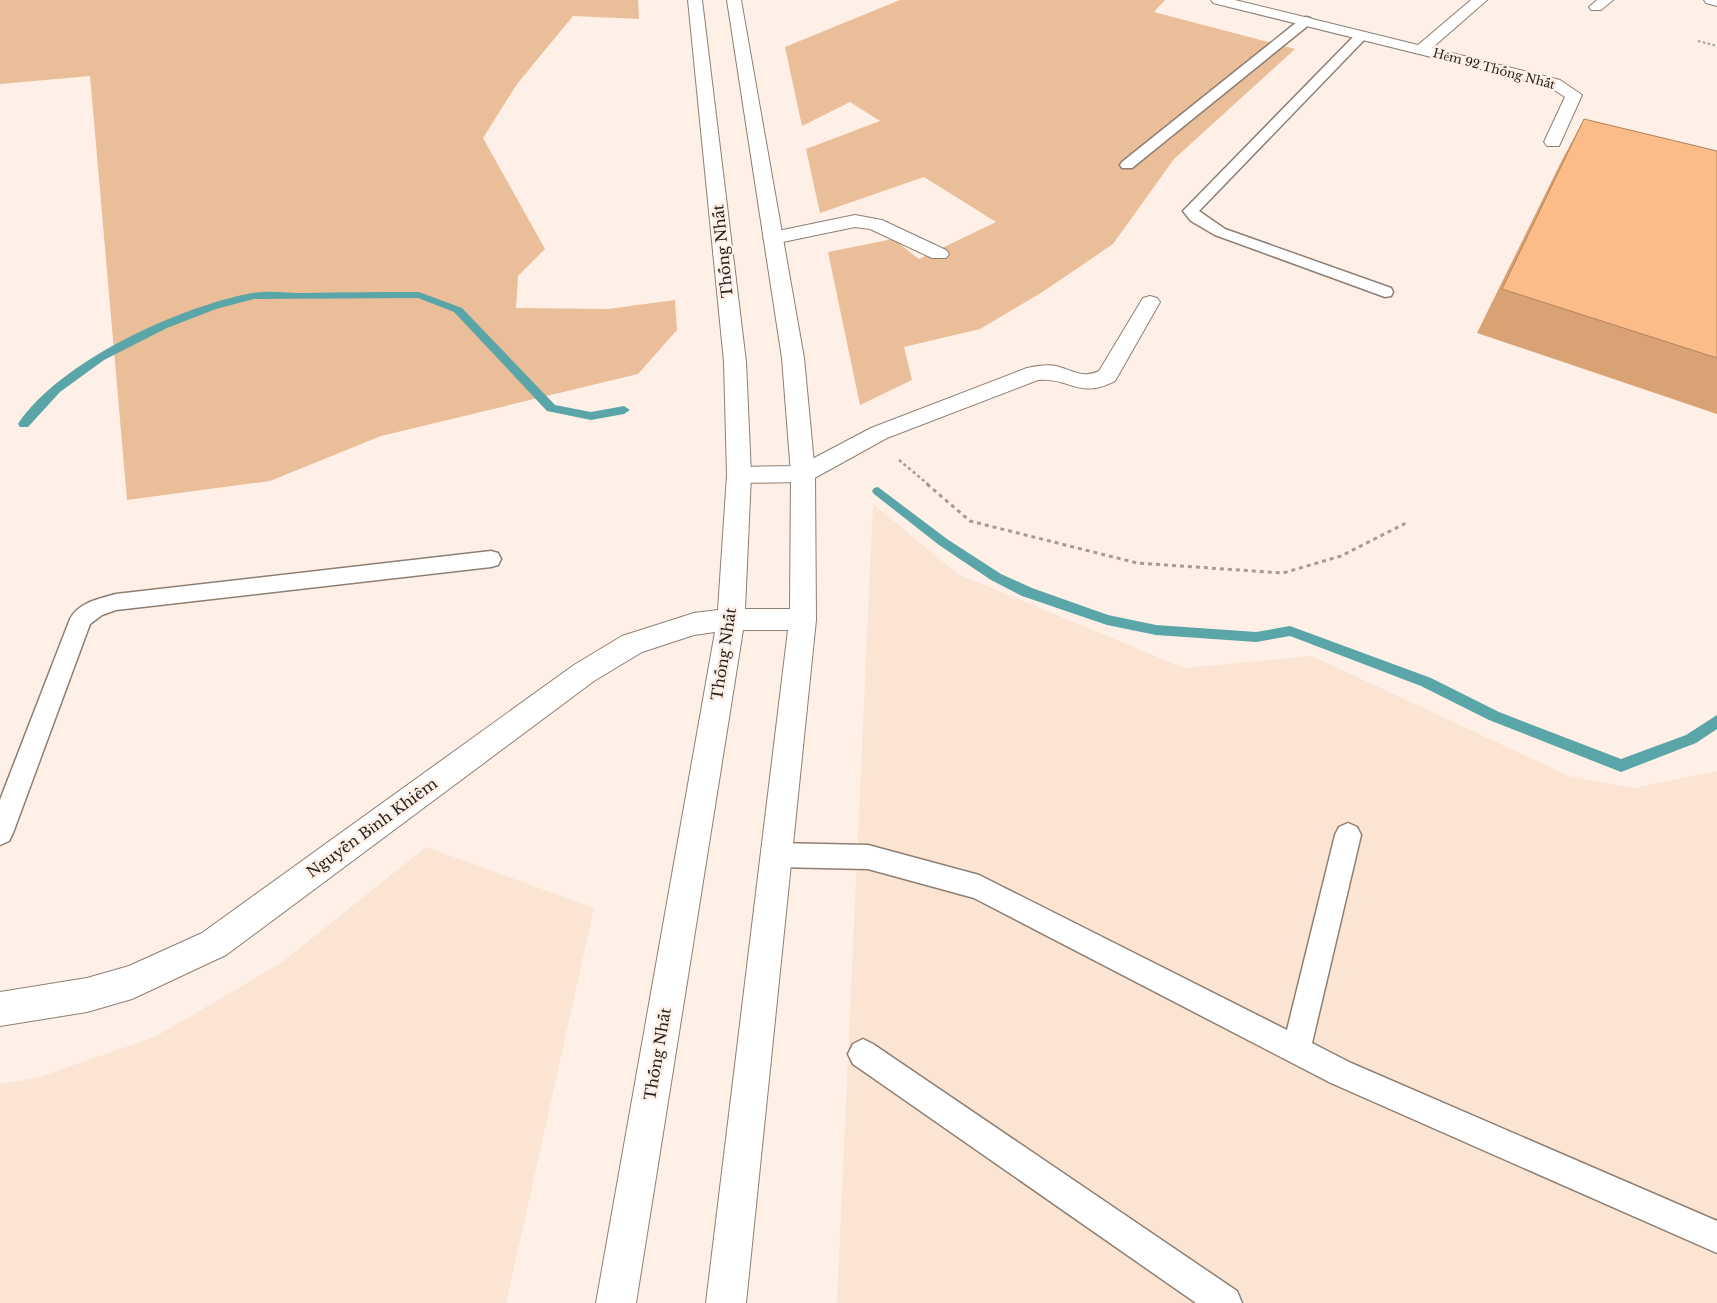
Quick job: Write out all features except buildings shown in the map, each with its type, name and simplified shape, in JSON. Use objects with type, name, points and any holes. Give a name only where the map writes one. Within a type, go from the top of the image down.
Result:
[{"type":"main road","name":"Thống Nhất","points":[[616,1303],[731,619],[739,475],[735,362],[695,0]]},
{"type":"main road","points":[[726,1303],[803,620],[804,474],[793,358],[734,0]]},
{"type":"main road","name":"Hẻm 92 Thống Nhất","points":[[1218,0],[1554,83],[1574,95],[1553,142]]},
{"type":"main road","name":"Hẻm 92 Thống Nhất","points":[[1421,50],[1480,0]]},
{"type":"main road","points":[[1711,0],[1717,2]]},
{"type":"main road","points":[[773,238],[855,221],[876,224],[939,254]]},
{"type":"main road","points":[[739,475],[804,474],[872,437],[1035,373],[1046,371],[1058,372],[1086,385],[1096,384],[1107,376],[1150,302]]},
{"type":"main road","name":"Nguyễn Bỉnh Khiêm","points":[[0,1009],[87,995],[132,982],[214,944],[584,673],[632,644],[694,624],[731,619],[803,620]]},
{"type":"lane","points":[[1127,165],[1306,21]]},
{"type":"lane","points":[[1361,36],[1191,211],[1196,218],[1220,232],[1385,292]]},
{"type":"lane","points":[[0,833],[81,619],[94,609],[116,602],[491,559]]},
{"type":"lane","points":[[1296,1050],[1348,835]]},
{"type":"lane","points":[[776,855],[868,857],[979,887],[1341,1073],[1717,1237]]},
{"type":"lane","points":[[864,1054],[1225,1303]]},
{"type":"path","points":[[1698,41],[1717,46]]},
{"type":"path","points":[[872,437],[970,521],[1137,563],[1283,573],[1341,556],[1408,522]]},
{"type":"shaded area","points":[[0,0],[638,0],[639,19],[573,16],[517,84],[483,138],[545,249],[518,276],[516,308],[608,309],[675,300],[677,330],[638,374],[381,436],[270,481],[127,500],[90,76],[0,84]]},
{"type":"shaded area","points":[[900,0],[1165,0],[1154,12],[1295,49],[1174,159],[1113,244],[1044,291],[980,329],[904,347],[912,380],[860,405],[828,252],[893,239],[919,259],[996,222],[924,177],[820,213],[806,149],[880,121],[850,102],[802,126],[785,47]]},
{"type":"shaded area","points":[[873,504],[958,574],[1184,668],[1312,656],[1569,776],[1634,788],[1717,771],[1717,1303],[837,1303]]},
{"type":"shaded area","points":[[426,847],[594,908],[506,1303],[0,1303],[0,1084],[36,1078],[155,1037],[281,963]]},
{"type":"waterway","points":[[24,424],[56,389],[100,358],[163,326],[212,307],[254,296],[419,295],[458,310],[500,352],[551,408],[591,416],[624,410]]},
{"type":"waterway","points":[[878,491],[943,542],[996,577],[1027,592],[1107,620],[1156,630],[1256,637],[1290,631],[1426,682],[1494,716],[1621,766],[1691,739],[1717,721]]}]
